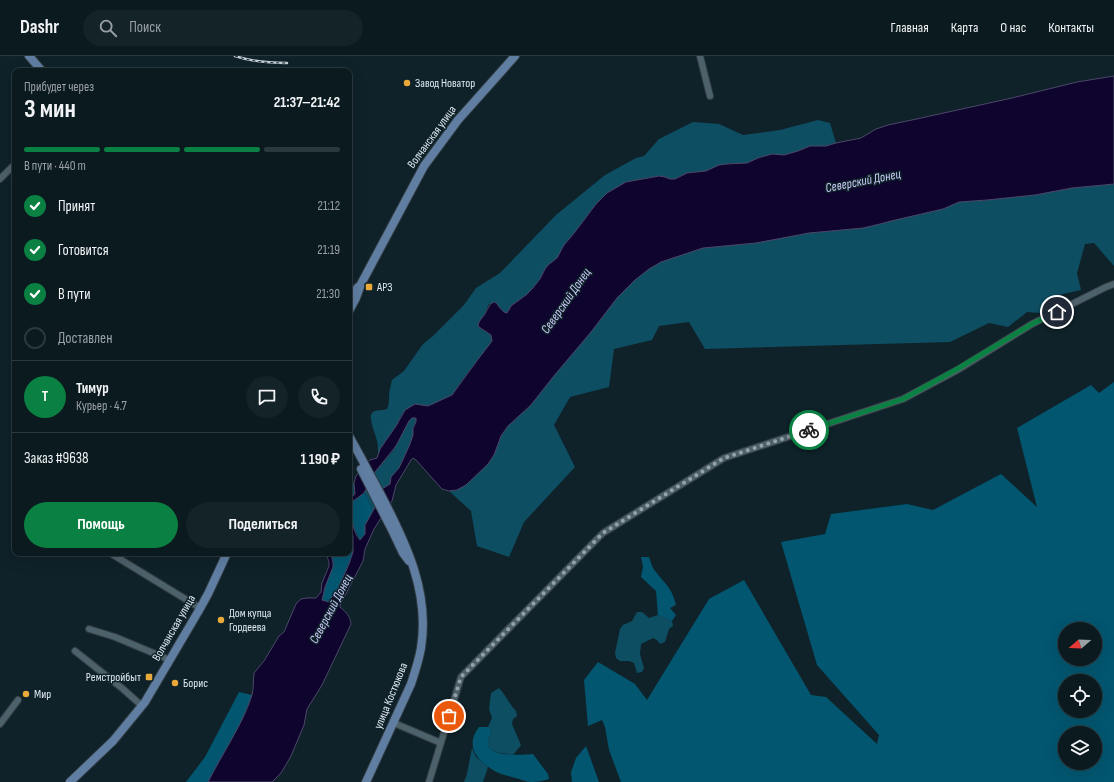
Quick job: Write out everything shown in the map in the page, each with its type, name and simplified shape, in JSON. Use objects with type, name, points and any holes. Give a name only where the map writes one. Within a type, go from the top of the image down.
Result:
[{"type":"main road","points":[[29,56],[39,68]]},
{"type":"main road","name":"Волчанская улица","points":[[352,305],[361,284],[424,166],[458,120],[515,56]]},
{"type":"main road","name":"Волчанская улица","points":[[352,294],[361,284]]},
{"type":"main road","name":"улица Костюкова","points":[[353,450],[396,530],[403,553],[414,568],[420,589],[423,631],[417,667],[411,684],[366,782]]},
{"type":"main road","name":"Волчанская улица","points":[[70,782],[113,741],[142,706],[200,608],[226,556]]},
{"type":"street","points":[[700,56],[710,96]]},
{"type":"street","points":[[0,179],[12,167]]},
{"type":"street","points":[[429,782],[461,677],[603,533],[724,458],[903,399],[959,368],[1032,324],[1106,286],[1114,284]]},
{"type":"street","points":[[115,556],[200,608]]},
{"type":"street","points":[[89,629],[115,637],[170,660]]},
{"type":"street","points":[[75,651],[142,706]]},
{"type":"street","points":[[0,724],[18,700]]},
{"type":"street","points":[[394,723],[440,743]]},
{"type":"shaded area","points":[[818,120],[830,123],[836,143],[826,146],[810,146],[784,155],[772,154],[747,163],[730,163],[706,171],[687,173],[675,179],[659,176],[626,182],[607,193],[596,204],[562,248],[560,255],[548,265],[532,289],[511,306],[507,313],[504,313],[496,303],[489,304],[483,317],[478,323],[478,327],[491,335],[492,341],[452,395],[428,406],[402,414],[378,454],[371,415],[375,411],[387,409],[392,380],[404,371],[423,344],[464,305],[476,288],[500,273],[556,215],[605,175],[636,158],[644,156],[659,139],[693,122],[719,124],[743,135],[780,130]]},
{"type":"shaded area","points":[[1114,184],[1114,266],[1094,243],[1085,244],[1077,273],[1081,290],[1050,297],[1040,313],[1027,312],[1008,327],[989,323],[950,342],[705,349],[689,322],[659,326],[652,340],[614,349],[609,387],[570,397],[554,425],[575,467],[524,522],[509,557],[477,546],[471,511],[449,491],[457,490],[466,485],[488,464],[494,455],[501,436],[508,426],[531,405],[617,298],[635,280],[661,262],[703,248],[756,243],[809,233],[863,228],[943,209],[959,202],[1035,195],[1072,188]]},
{"type":"shaded area","points":[[1114,382],[1114,782],[621,782],[609,750],[605,727],[602,720],[588,726],[584,680],[598,662],[635,684],[647,700],[709,599],[744,580],[811,695],[826,697],[877,744],[879,735],[817,665],[781,542],[825,534],[831,514],[907,504],[933,510],[1001,474],[1037,507],[1017,428],[1091,385],[1099,393]]},
{"type":"shaded area","points":[[415,417],[416,420],[410,444],[399,468],[390,480],[390,484],[382,489],[373,511],[364,493],[375,472],[393,451],[409,421]]},
{"type":"shaded area","points":[[352,481],[354,483],[355,492],[353,496]]},
{"type":"shaded area","points":[[364,493],[373,511],[365,525],[365,534],[360,540],[352,522],[352,501]]},
{"type":"shaded area","points":[[352,536],[353,544],[352,556]]},
{"type":"shaded area","points":[[332,556],[352,556],[336,593],[329,602],[322,600],[333,563]]},
{"type":"shaded area","points":[[641,557],[649,557],[654,569],[673,594],[676,605],[670,608],[676,615],[672,621],[658,615],[656,591],[641,577],[643,567]]},
{"type":"shaded area","points":[[637,612],[642,612],[649,618],[658,615],[672,621],[673,626],[669,629],[665,642],[660,644],[653,638],[641,644],[640,654],[644,668],[642,672],[637,673],[634,663],[629,661],[620,661],[616,658],[615,653],[620,629],[623,625],[632,621]]},
{"type":"shaded area","points":[[499,688],[516,711],[517,716],[513,719],[512,724],[521,745],[513,755],[493,751],[488,747],[488,741],[492,730],[488,727],[492,718],[489,709],[491,693]]},
{"type":"shaded area","points":[[239,692],[252,695],[242,720],[208,782],[186,782],[205,757]]},
{"type":"shaded area","points":[[479,727],[488,727],[492,730],[488,743],[490,749],[495,752],[508,754],[533,754],[548,774],[549,779],[538,782],[528,782],[501,774],[487,766],[476,755],[473,749],[474,735]]},
{"type":"shaded area","points":[[586,746],[599,782],[572,782],[571,772],[576,758]]},
{"type":"shaded area","points":[[472,748],[476,757],[488,767],[483,782],[464,782]]},
{"type":"water","name":"Северский Донец","points":[[1114,76],[1114,184],[1072,188],[1035,195],[959,202],[943,209],[863,228],[809,233],[756,243],[703,248],[661,262],[635,280],[617,298],[531,405],[508,426],[501,436],[494,455],[488,464],[466,485],[457,490],[449,491],[442,489],[413,458],[396,485],[392,501],[374,529],[365,549],[363,561],[340,605],[340,607],[349,616],[351,624],[322,685],[307,709],[304,725],[291,756],[281,773],[272,782],[208,782],[238,728],[248,706],[253,692],[254,673],[264,661],[279,636],[284,632],[296,604],[301,599],[316,598],[321,592],[322,583],[329,566],[327,556],[332,556],[333,567],[325,587],[322,600],[329,602],[336,593],[353,552],[352,519],[357,537],[360,540],[365,534],[365,525],[374,509],[382,489],[390,484],[391,477],[399,468],[410,444],[416,418],[412,418],[409,421],[396,446],[375,472],[364,493],[352,501],[352,496],[355,494],[354,483],[356,476],[370,460],[377,458],[380,449],[405,410],[415,404],[428,406],[452,395],[492,341],[491,335],[478,325],[492,303],[496,303],[503,311],[507,313],[511,306],[526,295],[540,279],[548,265],[557,258],[564,245],[596,204],[607,193],[626,182],[659,176],[675,179],[687,173],[706,171],[719,165],[747,163],[772,154],[784,155],[810,146],[826,146],[861,138],[876,129],[888,125],[1077,82]]},
{"type":"railway","points":[[235,56],[261,62],[287,63]]},
{"type":"way so far","points":[[449,716],[461,677],[603,533],[724,458],[809,430]]},
{"type":"place","name":"Завод Новатор","points":[[407,83]]},
{"type":"place","name":"АРЗ","points":[[369,287]]},
{"type":"place","name":"Дом купца Гордеева","points":[[221,620]]},
{"type":"place","name":"Ремстройбыт","points":[[149,677]]},
{"type":"place","name":"Борис","points":[[175,683]]},
{"type":"place","name":"Мир","points":[[26,694]]},
{"type":"route","points":[[809,430],[903,399],[959,368],[1032,324],[1057,312]]}]
